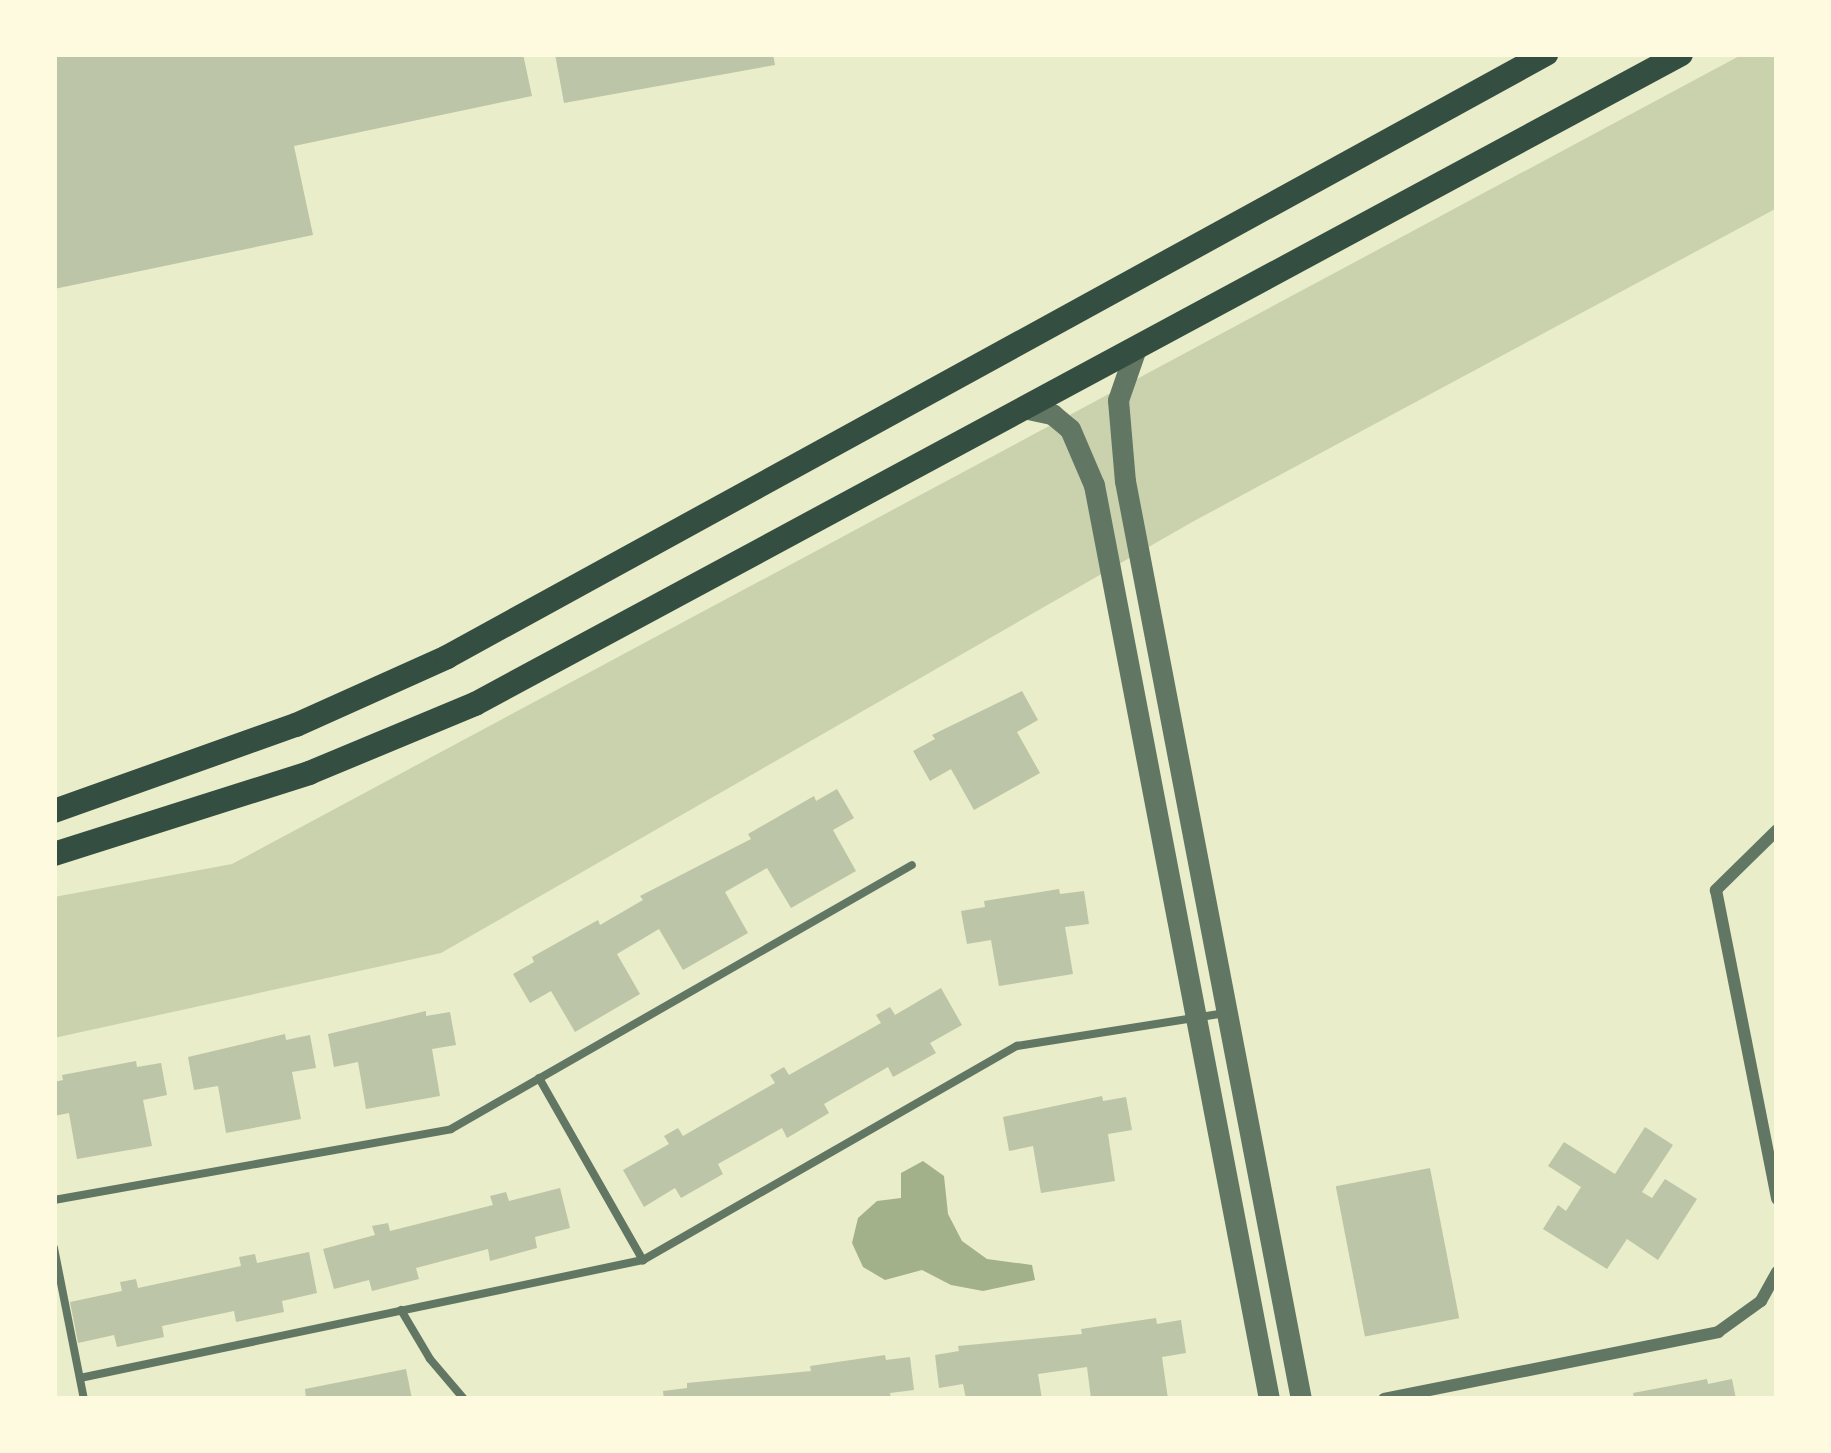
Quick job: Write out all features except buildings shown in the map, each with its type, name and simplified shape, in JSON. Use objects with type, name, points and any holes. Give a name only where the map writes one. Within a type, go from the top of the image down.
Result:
[{"type":"main road","points":[[54,811],[296,725],[447,656],[1546,54]]},
{"type":"main road","points":[[54,854],[309,773],[476,704],[1681,54]]},
{"type":"street","points":[[1135,351],[1118,400],[1119,443],[1301,1399]]},
{"type":"street","points":[[1028,409],[1052,414],[1070,429],[1094,484],[1268,1399]]},
{"type":"street","points":[[1777,830],[1716,890],[1777,1199]]},
{"type":"street","points":[[1384,1399],[1718,1332],[1761,1301],[1777,1272]]},
{"type":"lane","points":[[54,1200],[451,1129],[912,865]]},
{"type":"lane","points":[[80,1378],[644,1260],[1017,1046],[1227,1013]]},
{"type":"lane","points":[[539,1078],[644,1260]]},
{"type":"lane","points":[[54,1248],[84,1399]]},
{"type":"lane","points":[[401,1310],[430,1359],[464,1399]]},
{"type":"shaded area","points":[[1743,54],[1777,54],[1777,208],[1194,521],[441,953],[54,1038],[54,897],[232,864]]},
{"type":"shaded area","points":[[923,1161],[944,1176],[948,1214],[962,1241],[987,1259],[1032,1265],[1035,1280],[983,1291],[951,1285],[922,1270],[885,1280],[863,1267],[852,1243],[858,1218],[877,1201],[901,1198],[901,1173]]}]
